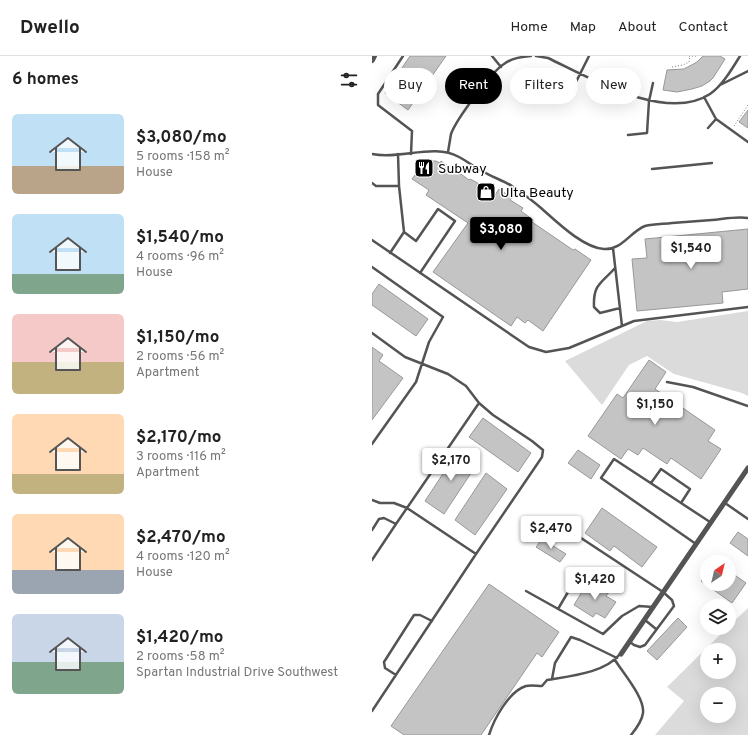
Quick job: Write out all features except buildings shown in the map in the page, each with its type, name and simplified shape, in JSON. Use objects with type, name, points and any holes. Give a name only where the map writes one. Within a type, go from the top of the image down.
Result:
[{"type":"street","points":[[372,60],[374,56]]},
{"type":"street","points":[[618,658],[748,468]]},
{"type":"lane","points":[[403,56],[378,94],[378,105],[412,131],[411,154]]},
{"type":"lane","points":[[492,56],[501,67]]},
{"type":"lane","points":[[448,152],[452,133],[459,119],[484,85],[504,64],[518,57],[530,56]]},
{"type":"lane","points":[[536,56],[548,58],[633,96],[649,101],[669,104],[682,103],[704,97],[718,87],[748,71]]},
{"type":"lane","points":[[578,77],[589,56]]},
{"type":"lane","points":[[718,87],[740,56]]},
{"type":"lane","points":[[628,135],[647,133],[649,101],[653,83]]},
{"type":"lane","points":[[704,97],[716,119],[748,142]]},
{"type":"lane","points":[[708,128],[716,119]]},
{"type":"lane","points":[[372,154],[411,154],[438,151],[448,152],[458,156],[480,170],[501,179],[539,206],[558,224],[588,244],[601,249],[613,248],[621,244],[645,226],[666,223],[748,218]]},
{"type":"lane","points":[[390,253],[404,232],[399,186],[398,154]]},
{"type":"lane","points":[[652,169],[712,163]]},
{"type":"lane","points":[[372,183],[376,186],[399,186]]},
{"type":"lane","points":[[404,232],[416,241],[438,209],[455,221],[420,272]]},
{"type":"lane","points":[[372,240],[529,347],[546,352],[569,348],[634,321],[748,307]]},
{"type":"lane","points":[[613,248],[622,326]]},
{"type":"lane","points":[[372,267],[443,317],[429,342],[416,382],[372,444]]},
{"type":"lane","points":[[615,267],[596,287],[593,296],[594,307],[600,313],[620,308]]},
{"type":"lane","points":[[372,334],[405,357],[448,374],[466,386],[479,402],[493,415],[543,450],[542,457],[372,711]]},
{"type":"lane","points":[[668,382],[693,386],[748,406]]},
{"type":"lane","points":[[372,560],[479,402]]},
{"type":"lane","points":[[696,544],[601,478],[614,459],[711,523]]},
{"type":"lane","points":[[651,483],[661,469],[690,490],[681,503]]},
{"type":"lane","points":[[372,500],[394,503],[406,508],[476,554]]},
{"type":"lane","points":[[724,502],[748,519]]},
{"type":"lane","points":[[372,530],[379,519],[384,518],[396,524]]},
{"type":"lane","points":[[578,536],[663,592],[672,600],[674,606],[645,645],[640,647],[630,642]]},
{"type":"lane","points":[[558,609],[581,570],[606,585]]},
{"type":"lane","points":[[526,591],[603,634],[622,616],[639,606],[653,607]]},
{"type":"lane","points":[[396,675],[385,668],[384,662],[414,615],[420,614],[432,621]]},
{"type":"lane","points":[[645,620],[656,629]]},
{"type":"lane","points":[[552,679],[555,663],[571,637],[618,658],[641,700],[643,713],[637,728],[631,735]]},
{"type":"lane","points":[[489,735],[493,722],[514,692],[527,686],[542,686],[547,680],[595,670],[607,666],[618,658]]},
{"type":"path","points":[[672,67],[689,62],[689,56],[697,56]]},
{"type":"path","points":[[734,126],[748,105]]},
{"type":"shaded area","points":[[748,311],[748,396],[674,374],[647,356],[629,365],[602,405],[565,361],[647,321],[660,320],[677,322]]},
{"type":"shaded area","points":[[748,608],[748,735],[655,735],[684,701],[667,687],[700,655],[700,679],[736,679],[736,643],[712,643],[720,635],[736,635],[736,619]]},
{"type":"place","name":"Subway","points":[[424,168]]},
{"type":"place","name":"Ulta Beauty","points":[[486,192]]}]
